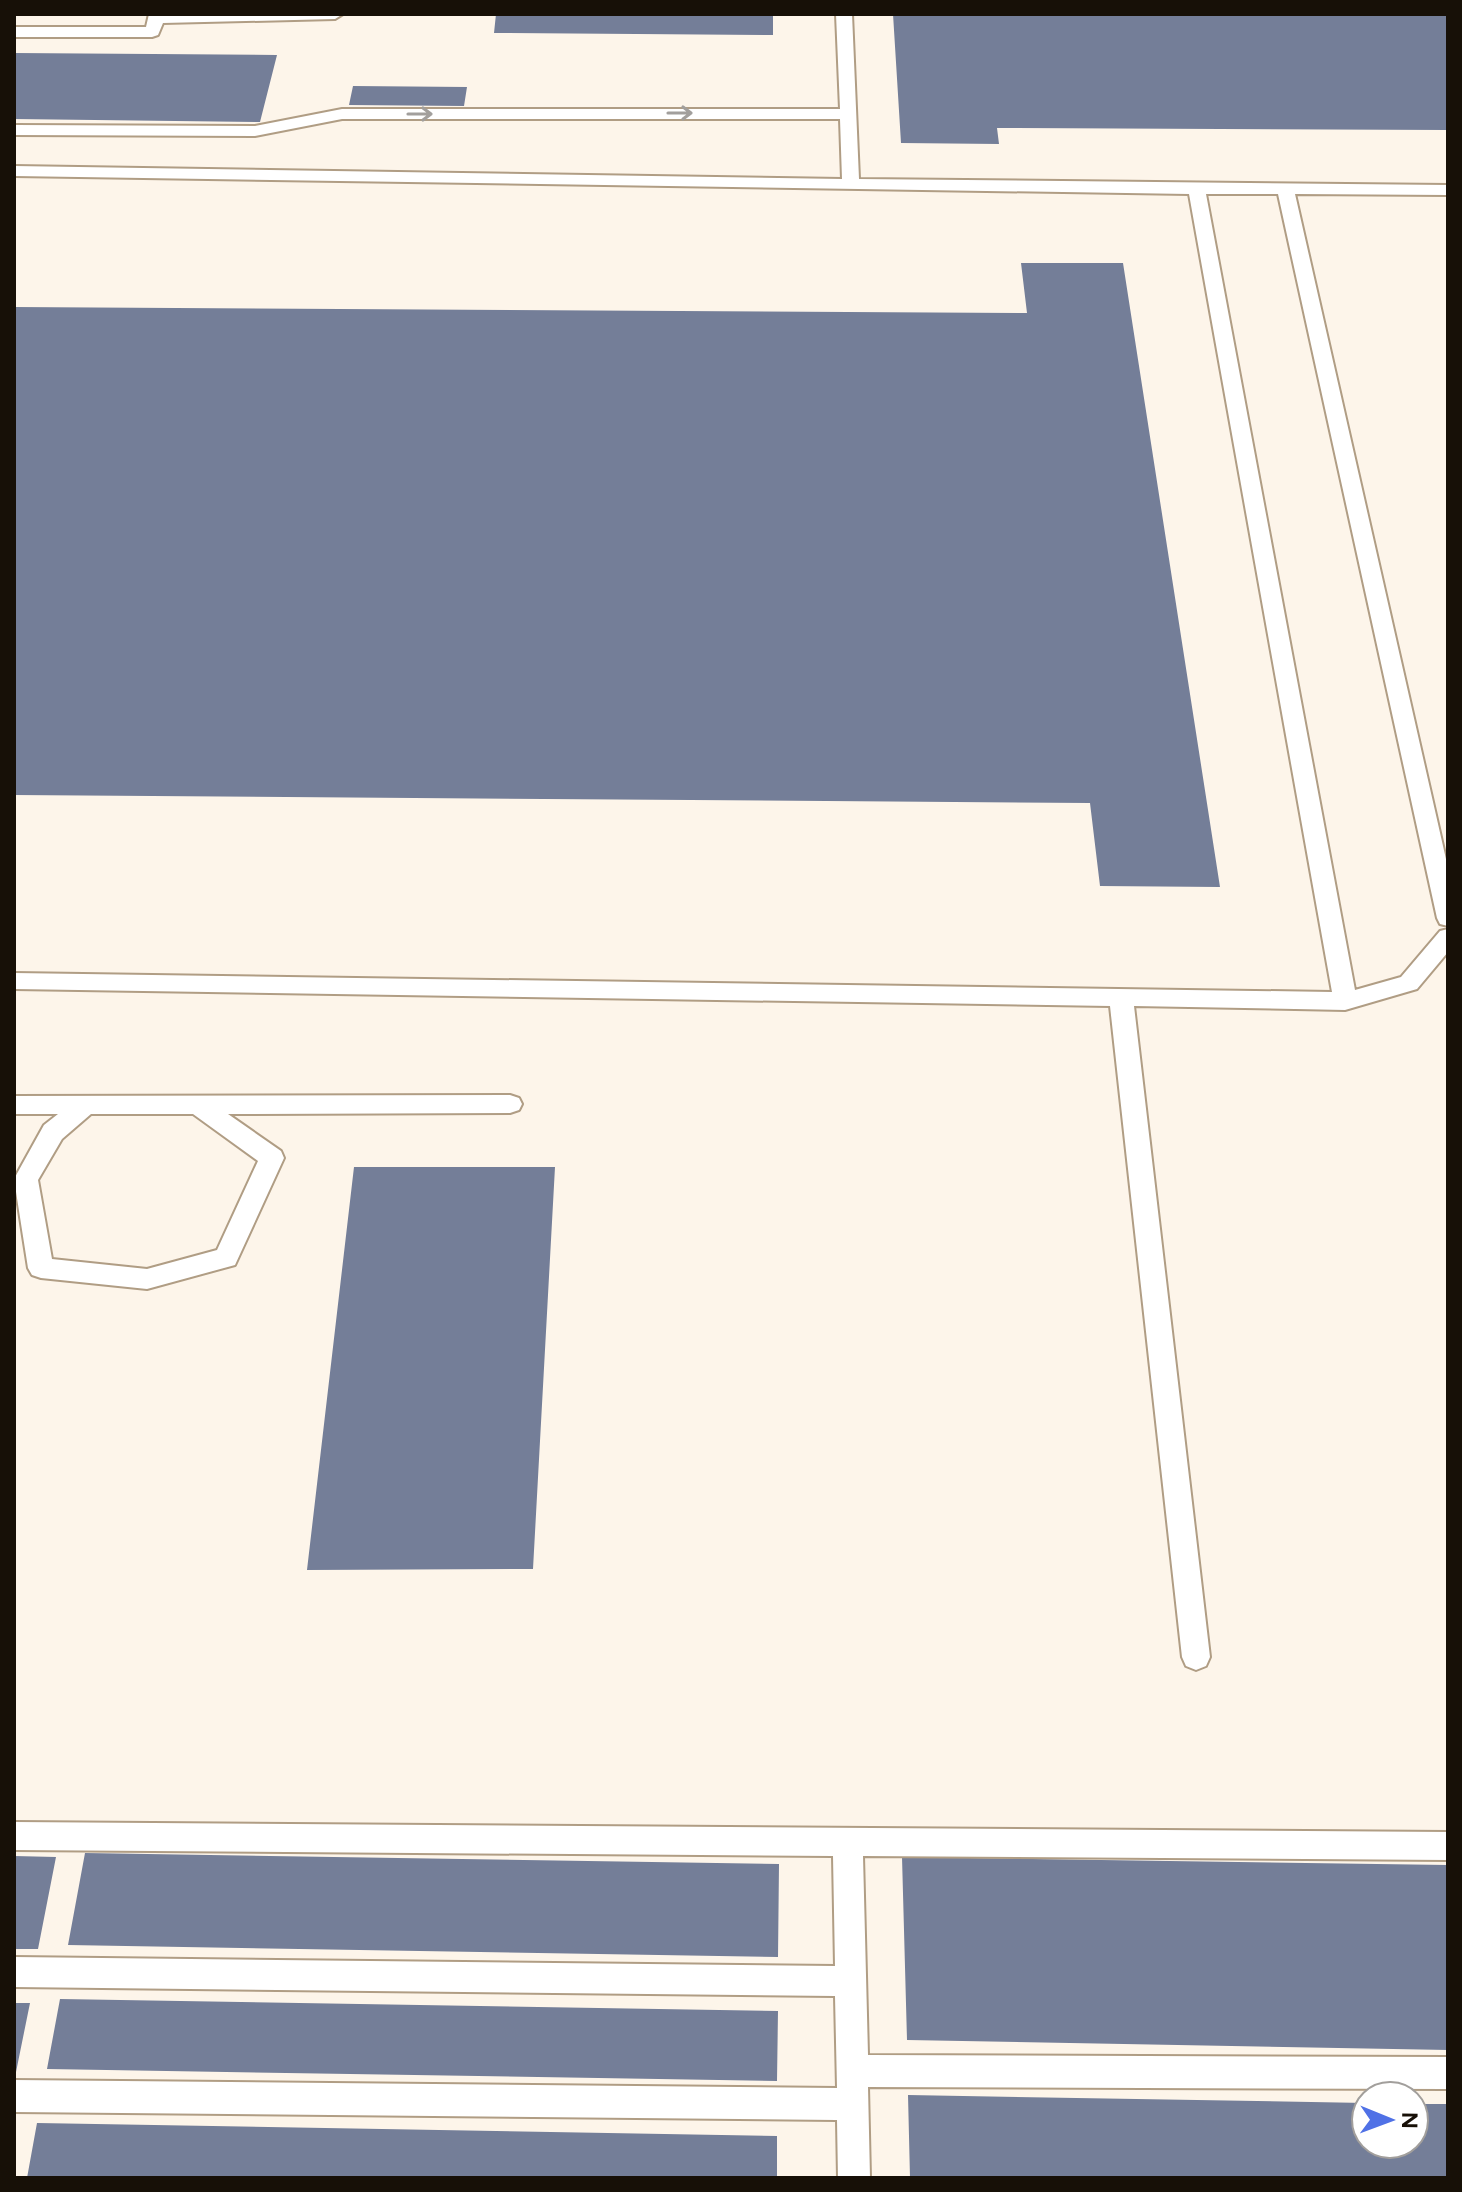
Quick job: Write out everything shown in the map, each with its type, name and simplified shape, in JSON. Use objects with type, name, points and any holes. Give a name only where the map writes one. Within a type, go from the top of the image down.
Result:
[{"type":"lane","points":[[14,32],[152,32],[156,16],[335,14]]},
{"type":"lane","points":[[844,14],[851,184]]},
{"type":"lane","points":[[14,130],[255,131],[342,114],[848,114]]},
{"type":"lane","points":[[14,171],[1448,190]]},
{"type":"lane","points":[[1197,189],[1345,1001]]},
{"type":"lane","points":[[1285,189],[1448,918]]},
{"type":"lane","points":[[14,981],[1345,1001],[1409,983],[1448,937]]},
{"type":"lane","points":[[1121,998],[1196,1657]]},
{"type":"lane","points":[[14,1105],[510,1104]]},
{"type":"lane","points":[[84,1106],[53,1132],[26,1180],[41,1268],[147,1279],[226,1258],[272,1158],[198,1105]]},
{"type":"lane","points":[[14,1836],[1448,1846]]},
{"type":"lane","points":[[848,1842],[854,2178]]},
{"type":"lane","points":[[14,1972],[851,1981]]},
{"type":"lane","points":[[852,2071],[1448,2073]]},
{"type":"lane","points":[[14,2096],[853,2104]]},
{"type":"building","points":[[496,14],[773,14],[773,35],[494,33]]},
{"type":"building","points":[[893,14],[1448,14],[1448,130],[997,128],[999,144],[901,143]]},
{"type":"building","points":[[14,53],[277,55],[260,122],[14,119]]},
{"type":"building","points":[[353,86],[467,87],[464,106],[349,105]]},
{"type":"building","points":[[1021,263],[1123,263],[1220,887],[1100,886],[1090,803],[14,795],[14,307],[1027,313]]},
{"type":"building","points":[[354,1167],[555,1167],[533,1569],[307,1570]]},
{"type":"building","points":[[85,1853],[779,1864],[778,1957],[68,1945]]},
{"type":"building","points":[[14,1856],[56,1857],[38,1949],[14,1949]]},
{"type":"building","points":[[902,1857],[1448,1865],[1448,2050],[907,2040]]},
{"type":"building","points":[[60,1999],[778,2011],[777,2081],[47,2069]]},
{"type":"building","points":[[14,2003],[30,2003],[15,2077],[14,2077]]},
{"type":"building","points":[[908,2095],[1350,2103],[1350,2160],[1430,2160],[1430,2104],[1448,2104],[1448,2178],[910,2178]]},
{"type":"building","points":[[37,2123],[777,2136],[777,2178],[27,2178]]}]
